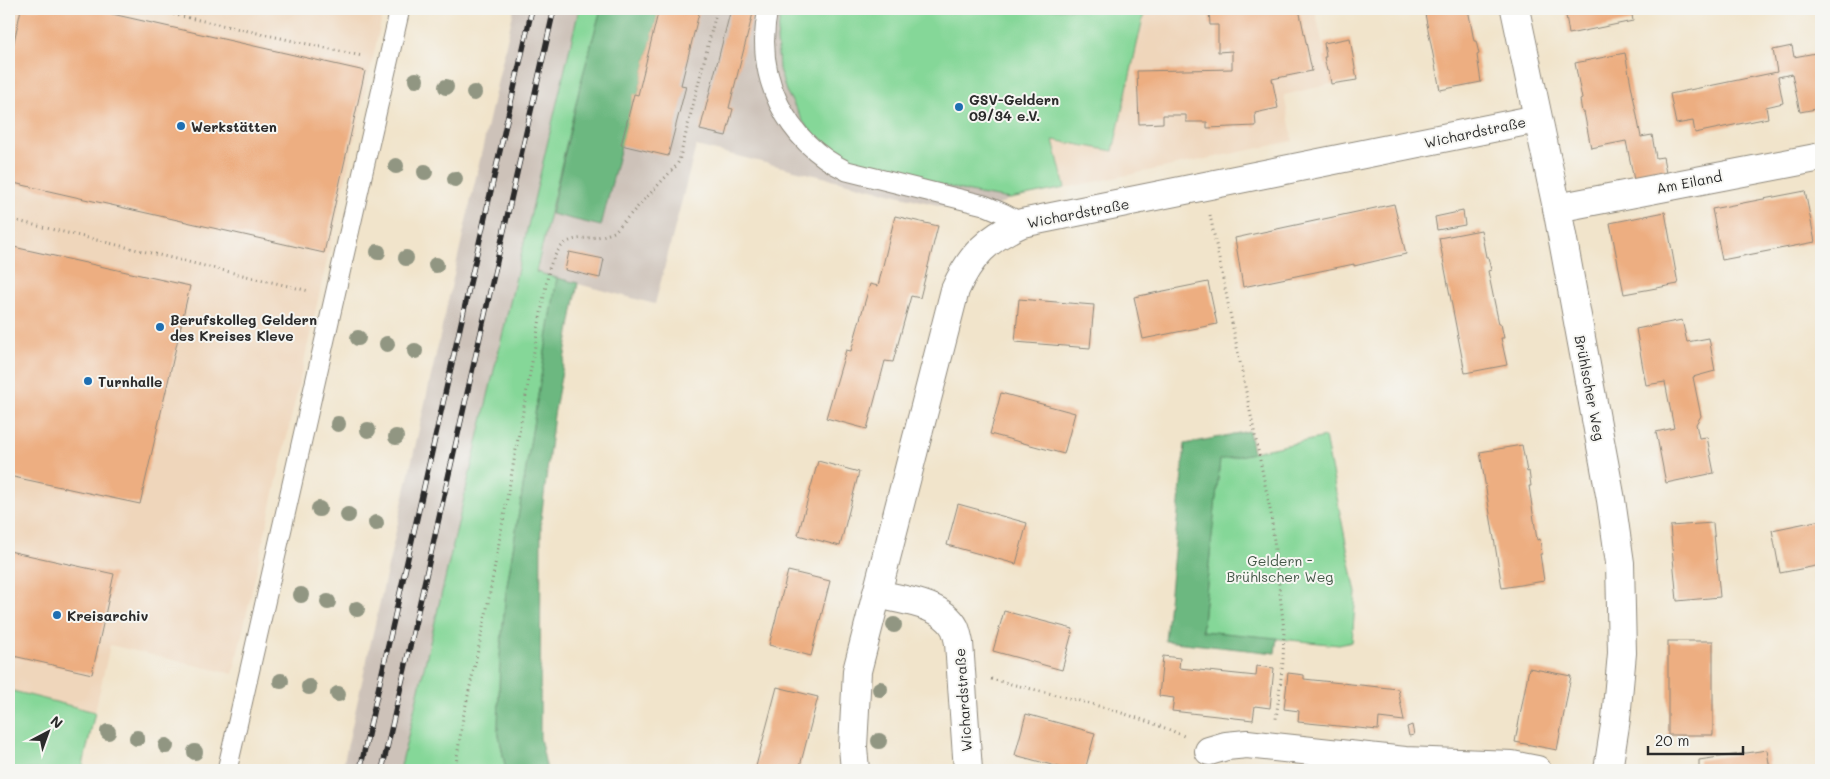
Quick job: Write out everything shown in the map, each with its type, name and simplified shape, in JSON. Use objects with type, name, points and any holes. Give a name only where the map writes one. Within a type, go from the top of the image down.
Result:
[{"type":"street","name":"Brühlscher Weg","points":[[1515,9],[1557,208],[1609,490],[1620,563],[1622,653],[1616,719],[1608,770]]},
{"type":"street","name":"Wichardstraße","points":[[855,770],[853,747],[857,671],[955,290],[964,270],[975,255],[1006,230],[1022,224],[1537,119]]},
{"type":"street","name":"Am Eiland","points":[[1557,208],[1821,158]]},
{"type":"street","name":"Wichardstraße","points":[[877,594],[934,608],[946,617],[954,628],[959,643],[962,671],[968,770]]},
{"type":"street","points":[[1209,751],[1226,746],[1247,744],[1405,761],[1512,765],[1537,770]]},
{"type":"lane","points":[[227,770],[400,9]]},
{"type":"lane","points":[[768,9],[764,42],[766,64],[774,95],[796,130],[814,150],[832,164],[847,171],[984,205],[1022,224]]},
{"type":"path","points":[[149,9],[387,62]]},
{"type":"path","points":[[455,770],[462,718],[486,614],[549,269],[558,248],[566,242],[579,238],[605,236],[614,232],[676,166],[717,9]]},
{"type":"path","points":[[1204,187],[1271,514],[1284,630],[1283,662],[1273,746]]},
{"type":"path","points":[[9,219],[334,297]]},
{"type":"path","points":[[962,671],[1092,705],[1155,725],[1184,736],[1209,751]]},
{"type":"shaded area","name":"Berufskolleg Geldern des Kreises Kleve","points":[[9,9],[384,9],[233,674],[110,645],[95,712],[9,690]]},
{"type":"shaded area","points":[[514,9],[579,9],[400,770],[342,770]]},
{"type":"shaded area","points":[[601,9],[781,9],[777,39],[804,123],[815,136],[836,152],[858,164],[892,174],[979,194],[1010,199],[979,215],[696,146],[655,304],[536,273],[581,82]]},
{"type":"shaded area","points":[[1145,9],[1315,9],[1331,84],[1284,95],[1293,141],[1065,188],[1053,140],[1113,151]]},
{"type":"green space","points":[[579,9],[601,9],[581,82],[536,272],[557,278],[506,592],[500,656],[498,730],[506,770],[400,770]]},
{"type":"green space","points":[[601,9],[659,9],[638,95],[634,95],[601,226],[551,214],[581,82]]},
{"type":"green space","name":"GSV-Geldern 09/34 e.V.","points":[[781,9],[1145,9],[1113,151],[1053,140],[1065,188],[1010,199],[979,194],[892,174],[858,164],[836,152],[815,136],[804,123],[786,91],[779,69],[777,39]]},
{"type":"green space","points":[[557,278],[578,283],[554,415],[541,519],[540,738],[547,770],[506,770],[498,730],[500,656],[506,592]]},
{"type":"green space","points":[[1249,431],[1253,453],[1220,460],[1202,631],[1277,638],[1275,653],[1165,641],[1185,444]]},
{"type":"green space","name":"Geldern - Brühlscher Weg","points":[[1325,437],[1356,593],[1352,642],[1339,645],[1202,631],[1220,459]]},
{"type":"green space","points":[[9,690],[95,712],[82,770],[9,770]]},
{"type":"building","name":"Werkstätten","points":[[21,9],[90,9],[365,71],[324,253],[9,182],[9,65]]},
{"type":"building","points":[[659,9],[700,9],[681,85],[686,86],[668,156],[621,145],[634,94],[638,95]]},
{"type":"building","points":[[731,9],[754,9],[729,108],[733,109],[726,136],[700,130]]},
{"type":"building","points":[[1209,9],[1299,9],[1312,71],[1272,79],[1278,108],[1255,113],[1256,126],[1207,128],[1207,122],[1186,122],[1186,115],[1163,115],[1163,123],[1139,124],[1137,71],[1232,69],[1232,51],[1218,52],[1218,25],[1210,25]]},
{"type":"building","points":[[1424,9],[1468,9],[1474,41],[1476,41],[1479,54],[1477,55],[1481,82],[1440,90]]},
{"type":"building","points":[[1565,9],[1631,9],[1633,21],[1569,34]]},
{"type":"building","points":[[1350,38],[1357,80],[1331,84],[1324,57],[1326,57],[1324,43]]},
{"type":"building","points":[[1792,46],[1794,57],[1821,52],[1821,108],[1800,112],[1792,74],[1778,77],[1783,103],[1766,107],[1768,118],[1695,133],[1693,121],[1676,124],[1670,94],[1777,72],[1773,50]]},
{"type":"building","points":[[1625,53],[1641,137],[1652,135],[1656,158],[1663,157],[1666,173],[1634,180],[1626,141],[1591,148],[1584,112],[1582,112],[1580,100],[1582,99],[1575,63]]},
{"type":"building","points":[[1805,191],[1815,242],[1722,260],[1712,209]]},
{"type":"building","points":[[1394,204],[1406,254],[1243,287],[1235,238]]},
{"type":"building","points":[[1463,211],[1465,225],[1437,230],[1435,217]]},
{"type":"building","points":[[1665,212],[1678,284],[1624,294],[1610,223]]},
{"type":"building","points":[[895,216],[938,226],[920,298],[911,296],[893,362],[885,361],[867,429],[826,418],[846,350],[851,351],[870,284],[878,286]]},
{"type":"building","points":[[1481,230],[1486,257],[1488,257],[1491,270],[1488,271],[1499,324],[1501,324],[1504,338],[1501,338],[1507,365],[1465,373],[1439,238]]},
{"type":"building","name":"Turnhalle","points":[[9,246],[190,286],[140,504],[9,476]]},
{"type":"building","points":[[569,252],[604,259],[600,278],[565,270]]},
{"type":"building","points":[[1208,282],[1217,324],[1143,339],[1134,297]]},
{"type":"building","points":[[1019,299],[1094,305],[1090,348],[1015,342]]},
{"type":"building","points":[[1682,320],[1687,342],[1709,338],[1715,371],[1693,377],[1701,416],[1696,424],[1699,438],[1707,437],[1714,473],[1666,483],[1656,432],[1674,428],[1665,382],[1646,385],[1636,329]]},
{"type":"building","points":[[1001,393],[1075,413],[1064,454],[990,434]]},
{"type":"building","points":[[1522,445],[1527,472],[1529,471],[1531,486],[1529,486],[1537,540],[1540,539],[1544,581],[1502,588],[1480,452]]},
{"type":"building","points":[[818,461],[859,472],[840,546],[798,535]]},
{"type":"building","points":[[958,504],[1027,523],[1016,564],[947,545]]},
{"type":"building","points":[[1821,520],[1821,565],[1780,573],[1772,530]]},
{"type":"building","points":[[1713,523],[1720,597],[1677,601],[1670,526]]},
{"type":"building","name":"Kreisarchiv","points":[[9,551],[114,574],[92,674],[9,655]]},
{"type":"building","points":[[788,571],[830,581],[811,656],[769,645]]},
{"type":"building","points":[[1004,611],[1073,629],[1062,670],[993,651]]},
{"type":"building","points":[[1668,641],[1713,641],[1713,735],[1668,735]]},
{"type":"building","points":[[1163,656],[1180,658],[1179,668],[1256,676],[1257,666],[1274,668],[1270,708],[1255,706],[1253,720],[1172,711],[1174,698],[1159,696]]},
{"type":"building","points":[[1529,668],[1571,676],[1557,750],[1515,742]]},
{"type":"building","points":[[1288,673],[1304,675],[1304,679],[1398,689],[1404,721],[1379,718],[1378,730],[1298,722],[1299,711],[1284,709]]},
{"type":"building","points":[[777,687],[818,697],[799,770],[755,770]]},
{"type":"building","points":[[1026,714],[1095,733],[1085,770],[1070,770],[1015,755]]},
{"type":"building","points":[[1412,725],[1414,735],[1409,736],[1407,727]]},
{"type":"building","points":[[1767,750],[1770,770],[1699,770],[1699,760]]},
{"type":"railway","points":[[360,770],[532,9]]},
{"type":"railway","points":[[382,770],[554,9]]},
{"type":"place","name":"GSV-Geldern 09/34 e.V.","points":[[959,107]]},
{"type":"place","name":"Werkstätten","points":[[181,126]]},
{"type":"place","name":"Berufskolleg Geldern des Kreises Kleve","points":[[160,327]]},
{"type":"place","name":"Turnhalle","points":[[88,381]]},
{"type":"place","name":"Kreisarchiv","points":[[57,615]]}]
